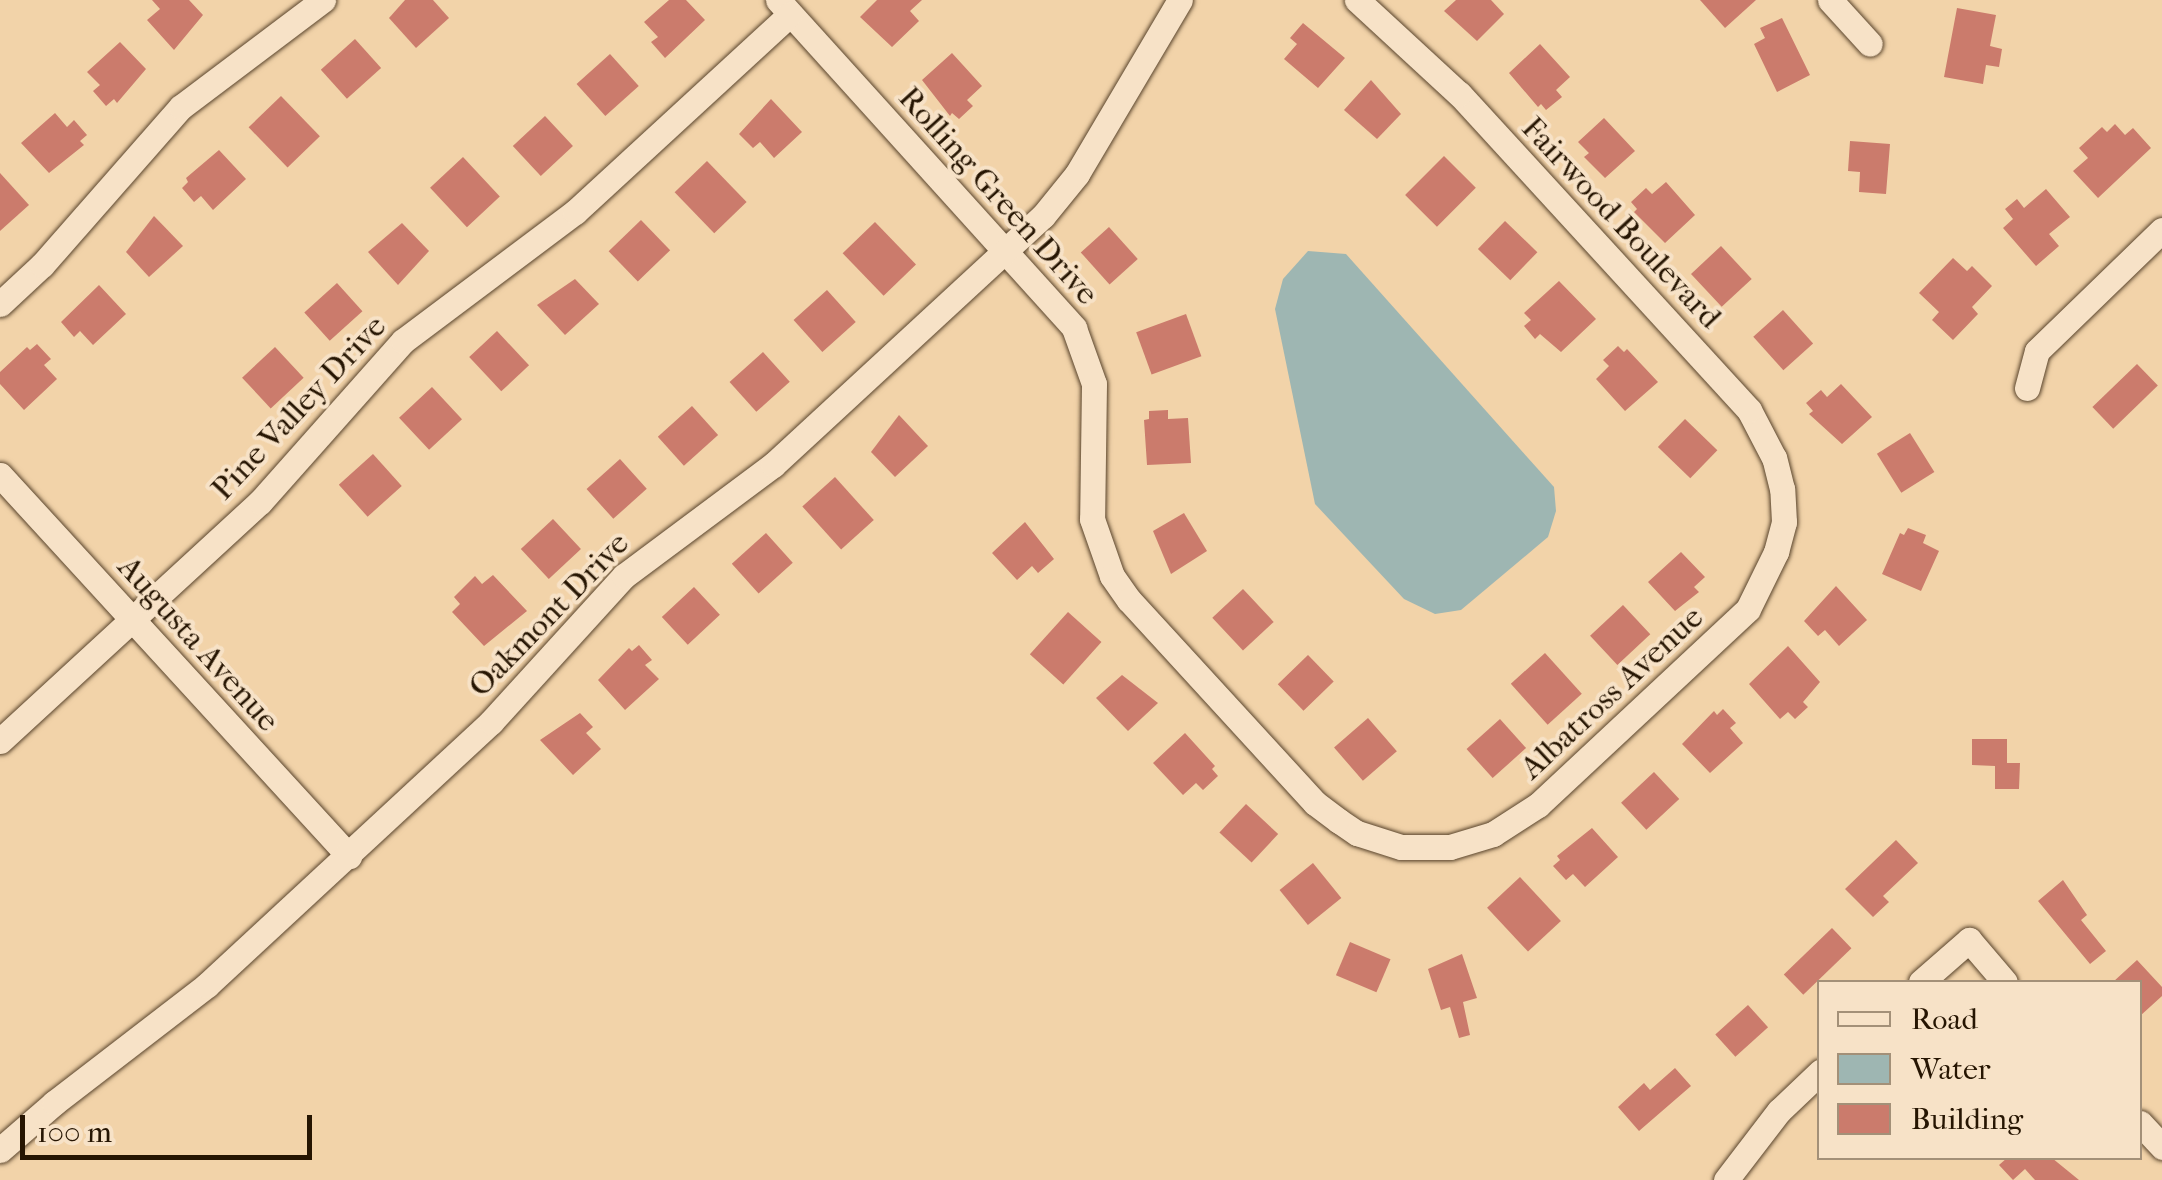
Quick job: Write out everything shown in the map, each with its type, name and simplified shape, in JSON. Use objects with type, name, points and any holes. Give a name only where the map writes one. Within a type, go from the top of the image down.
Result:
[{"type":"street","points":[[0,304],[42,265],[181,108],[323,0]]},
{"type":"street","name":"Oakmont Drive","points":[[0,1150],[54,1103],[207,985],[492,722],[624,576],[773,465],[1007,250],[1077,174],[1180,0]]},
{"type":"street","name":"Fairwood Boulevard","points":[[1357,0],[1458,94],[1749,410],[1774,458],[1784,522]]},
{"type":"street","points":[[1830,0],[1870,44]]},
{"type":"street","name":"Rolling Green Drive","points":[[784,7],[1057,305],[1086,355],[1095,410],[1092,519],[1112,576],[1315,803],[1357,833],[1427,849]]},
{"type":"street","name":"Pine Valley Drive","points":[[0,740],[260,502],[403,340],[574,212],[784,7]]},
{"type":"street","points":[[2027,388],[2037,351],[2162,230]]},
{"type":"street","name":"Augusta Avenue","points":[[0,475],[348,856]]},
{"type":"street","name":"Albatross Avenue","points":[[1427,849],[1471,843],[1538,806],[1748,609],[1776,552],[1784,522]]},
{"type":"street","points":[[1923,980],[1969,940],[2003,980]]},
{"type":"street","points":[[1726,1180],[1779,1111],[1817,1075]]},
{"type":"street","points":[[2142,1125],[2162,1147]]},
{"type":"water","points":[[1308,251],[1346,254],[1554,487],[1556,511],[1548,537],[1461,610],[1435,614],[1404,599],[1315,504],[1275,309],[1283,279]]},
{"type":"building","points":[[152,0],[189,0],[203,15],[174,50],[147,20],[160,9]]},
{"type":"building","points":[[405,0],[433,0],[449,18],[416,48],[389,18]]},
{"type":"building","points":[[669,0],[686,0],[705,20],[665,58],[651,42],[658,37],[644,22]]},
{"type":"building","points":[[877,0],[922,0],[910,11],[919,21],[892,47],[860,17]]},
{"type":"building","points":[[1456,0],[1491,0],[1504,14],[1477,41],[1444,11]]},
{"type":"building","points":[[1700,0],[1756,0],[1725,28]]},
{"type":"building","points":[[1957,8],[1996,15],[1990,46],[2002,49],[1999,67],[1986,65],[1983,84],[1944,77]]},
{"type":"building","points":[[1782,18],[1810,75],[1777,92],[1754,44],[1765,38],[1760,28]]},
{"type":"building","points":[[1303,23],[1345,58],[1318,88],[1284,59],[1297,44],[1290,38]]},
{"type":"building","points":[[355,39],[381,68],[347,99],[321,70]]},
{"type":"building","points":[[120,42],[146,69],[117,103],[114,99],[106,106],[93,91],[100,85],[87,72]]},
{"type":"building","points":[[1540,44],[1570,77],[1556,90],[1562,97],[1546,110],[1541,104],[1538,107],[1509,73]]},
{"type":"building","points":[[952,53],[982,86],[967,100],[973,106],[959,119],[952,113],[950,116],[922,80]]},
{"type":"building","points":[[610,54],[639,86],[605,116],[577,84]]},
{"type":"building","points":[[1371,80],[1401,114],[1377,139],[1344,110]]},
{"type":"building","points":[[281,96],[320,136],[288,168],[249,127]]},
{"type":"building","points":[[771,99],[802,132],[774,158],[760,142],[753,148],[739,134]]},
{"type":"building","points":[[55,113],[67,127],[74,120],[87,135],[80,141],[84,145],[49,173],[21,143]]},
{"type":"building","points":[[545,116],[573,146],[541,176],[513,146]]},
{"type":"building","points":[[1604,118],[1635,151],[1605,178],[1584,157],[1589,153],[1578,142]]},
{"type":"building","points":[[2115,124],[2125,135],[2133,128],[2151,148],[2098,198],[2073,171],[2088,158],[2079,148],[2102,127],[2107,132]]},
{"type":"building","points":[[1850,141],[1890,144],[1886,194],[1859,192],[1860,172],[1848,171]]},
{"type":"building","points":[[219,150],[246,179],[213,210],[201,196],[194,202],[182,188],[188,182],[186,178]]},
{"type":"building","points":[[1444,156],[1476,188],[1437,227],[1405,195]]},
{"type":"building","points":[[463,157],[500,196],[467,227],[430,188]]},
{"type":"building","points":[[707,161],[747,202],[714,233],[675,192]]},
{"type":"building","points":[[0,173],[29,205],[0,231]]},
{"type":"building","points":[[1666,182],[1695,215],[1665,243],[1634,212],[1637,209],[1631,202],[1646,188],[1652,194]]},
{"type":"building","points":[[2046,189],[2070,217],[2049,234],[2059,246],[2036,266],[2003,228],[2013,219],[2005,209],[2017,199],[2024,208]]},
{"type":"building","points":[[154,216],[183,246],[149,277],[126,252]]},
{"type":"building","points":[[641,220],[670,250],[638,281],[609,251]]},
{"type":"building","points":[[1505,221],[1537,252],[1510,280],[1478,249]]},
{"type":"building","points":[[875,222],[916,264],[884,296],[843,253]]},
{"type":"building","points":[[402,223],[429,251],[398,285],[368,252]]},
{"type":"building","points":[[1109,227],[1138,259],[1110,284],[1081,252]]},
{"type":"building","points":[[1721,246],[1752,279],[1722,307],[1691,274]]},
{"type":"building","points":[[1953,258],[1967,271],[1972,266],[1992,286],[1972,307],[1978,314],[1953,340],[1932,320],[1939,312],[1919,293]]},
{"type":"building","points":[[575,279],[599,304],[565,335],[537,305]]},
{"type":"building","points":[[1559,281],[1596,319],[1561,352],[1540,334],[1535,339],[1524,326],[1531,320],[1524,313]]},
{"type":"building","points":[[337,283],[362,311],[330,341],[304,312]]},
{"type":"building","points":[[99,285],[126,314],[93,345],[80,331],[74,337],[61,322]]},
{"type":"building","points":[[827,290],[856,322],[822,352],[794,320]]},
{"type":"building","points":[[1783,310],[1813,343],[1783,370],[1753,337]]},
{"type":"building","points":[[1186,314],[1201,356],[1152,374],[1136,332]]},
{"type":"building","points":[[497,331],[529,365],[501,391],[469,357]]},
{"type":"building","points":[[37,344],[51,359],[44,365],[57,379],[24,410],[0,384],[0,372],[27,347],[30,350]]},
{"type":"building","points":[[1618,346],[1624,352],[1627,349],[1658,382],[1625,411],[1596,379],[1609,366],[1603,360]]},
{"type":"building","points":[[275,347],[304,378],[271,408],[242,378]]},
{"type":"building","points":[[763,352],[790,382],[756,412],[730,382]]},
{"type":"building","points":[[2137,364],[2158,386],[2113,429],[2092,407]]},
{"type":"building","points":[[1841,384],[1872,417],[1842,444],[1809,414],[1813,411],[1806,403],[1821,390],[1827,397]]},
{"type":"building","points":[[432,387],[462,419],[429,450],[399,418]]},
{"type":"building","points":[[692,406],[718,435],[684,466],[658,437]]},
{"type":"building","points":[[1168,410],[1168,419],[1188,418],[1191,463],[1147,465],[1144,420],[1149,419],[1149,411]]},
{"type":"building","points":[[899,415],[928,446],[895,477],[871,452]]},
{"type":"building","points":[[1685,419],[1717,450],[1690,478],[1658,447]]},
{"type":"building","points":[[1910,433],[1934,472],[1901,493],[1877,454]]},
{"type":"building","points":[[373,454],[402,486],[368,517],[339,485]]},
{"type":"building","points":[[620,459],[647,489],[613,519],[587,489]]},
{"type":"building","points":[[835,477],[874,520],[841,550],[802,506]]},
{"type":"building","points":[[1184,513],[1207,551],[1171,574],[1153,531]]},
{"type":"building","points":[[553,519],[581,549],[549,579],[521,549]]},
{"type":"building","points":[[1025,522],[1054,559],[1038,573],[1032,566],[1017,580],[992,553]]},
{"type":"building","points":[[1908,528],[1926,535],[1923,543],[1939,551],[1921,591],[1882,574],[1900,533],[1904,535]]},
{"type":"building","points":[[766,533],[793,563],[759,594],[732,564]]},
{"type":"building","points":[[1681,552],[1705,577],[1694,587],[1699,592],[1675,611],[1648,582]]},
{"type":"building","points":[[493,575],[527,611],[484,646],[452,612],[460,604],[454,597],[475,576],[482,584]]},
{"type":"building","points":[[1836,586],[1867,620],[1839,646],[1825,630],[1818,636],[1804,621]]},
{"type":"building","points":[[694,587],[720,615],[688,645],[662,617]]},
{"type":"building","points":[[1243,589],[1274,622],[1243,651],[1212,618]]},
{"type":"building","points":[[1623,605],[1650,634],[1617,665],[1590,636]]},
{"type":"building","points":[[1068,612],[1101,642],[1063,684],[1030,654]]},
{"type":"building","points":[[639,645],[652,660],[645,665],[659,679],[625,710],[598,680],[629,648],[632,651]]},
{"type":"building","points":[[1788,646],[1820,682],[1803,702],[1808,707],[1795,719],[1788,712],[1780,719],[1749,684]]},
{"type":"building","points":[[1545,653],[1582,694],[1548,725],[1511,684]]},
{"type":"building","points":[[1308,655],[1334,682],[1303,711],[1278,684]]},
{"type":"building","points":[[1122,675],[1158,703],[1128,731],[1096,698]]},
{"type":"building","points":[[1723,709],[1736,723],[1730,728],[1743,743],[1710,773],[1682,744],[1714,711],[1717,715]]},
{"type":"building","points":[[580,713],[593,727],[586,733],[601,749],[573,775],[540,740]]},
{"type":"building","points":[[1368,718],[1397,751],[1363,781],[1334,748]]},
{"type":"building","points":[[1500,719],[1526,748],[1493,778],[1467,749]]},
{"type":"building","points":[[1185,733],[1215,766],[1212,769],[1218,776],[1203,790],[1196,783],[1183,795],[1153,763]]},
{"type":"building","points":[[1972,739],[2007,739],[2007,763],[2020,763],[2019,789],[1995,789],[1995,766],[1972,765]]},
{"type":"building","points":[[1654,772],[1679,799],[1646,830],[1621,803]]},
{"type":"building","points":[[1246,804],[1278,834],[1252,863],[1219,833]]},
{"type":"building","points":[[1592,828],[1618,857],[1585,887],[1573,874],[1566,880],[1553,866],[1560,860],[1557,856]]},
{"type":"building","points":[[1896,840],[1918,863],[1883,896],[1889,902],[1873,917],[1845,889]]},
{"type":"building","points":[[1313,863],[1341,898],[1308,925],[1280,890]]},
{"type":"building","points":[[1520,877],[1561,921],[1528,952],[1487,908]]},
{"type":"building","points":[[2063,880],[2087,915],[2081,920],[2106,951],[2090,964],[2038,901]]},
{"type":"building","points":[[1832,928],[1851,948],[1803,995],[1784,975]]},
{"type":"building","points":[[1350,942],[1391,959],[1376,992],[1336,975]]},
{"type":"building","points":[[1462,954],[1477,998],[1463,1002],[1470,1035],[1459,1038],[1450,1007],[1441,1010],[1428,969]]},
{"type":"building","points":[[2137,960],[2162,987],[2162,996],[2142,1014],[2142,980],[2115,980]]},
{"type":"building","points":[[1748,1005],[1768,1027],[1735,1057],[1715,1034]]},
{"type":"building","points":[[1675,1068],[1691,1086],[1639,1131],[1618,1107],[1644,1083],[1650,1090]]},
{"type":"building","points":[[2005,1160],[2054,1160],[2079,1180],[2035,1180],[2025,1169],[2013,1180],[1999,1165]]}]
